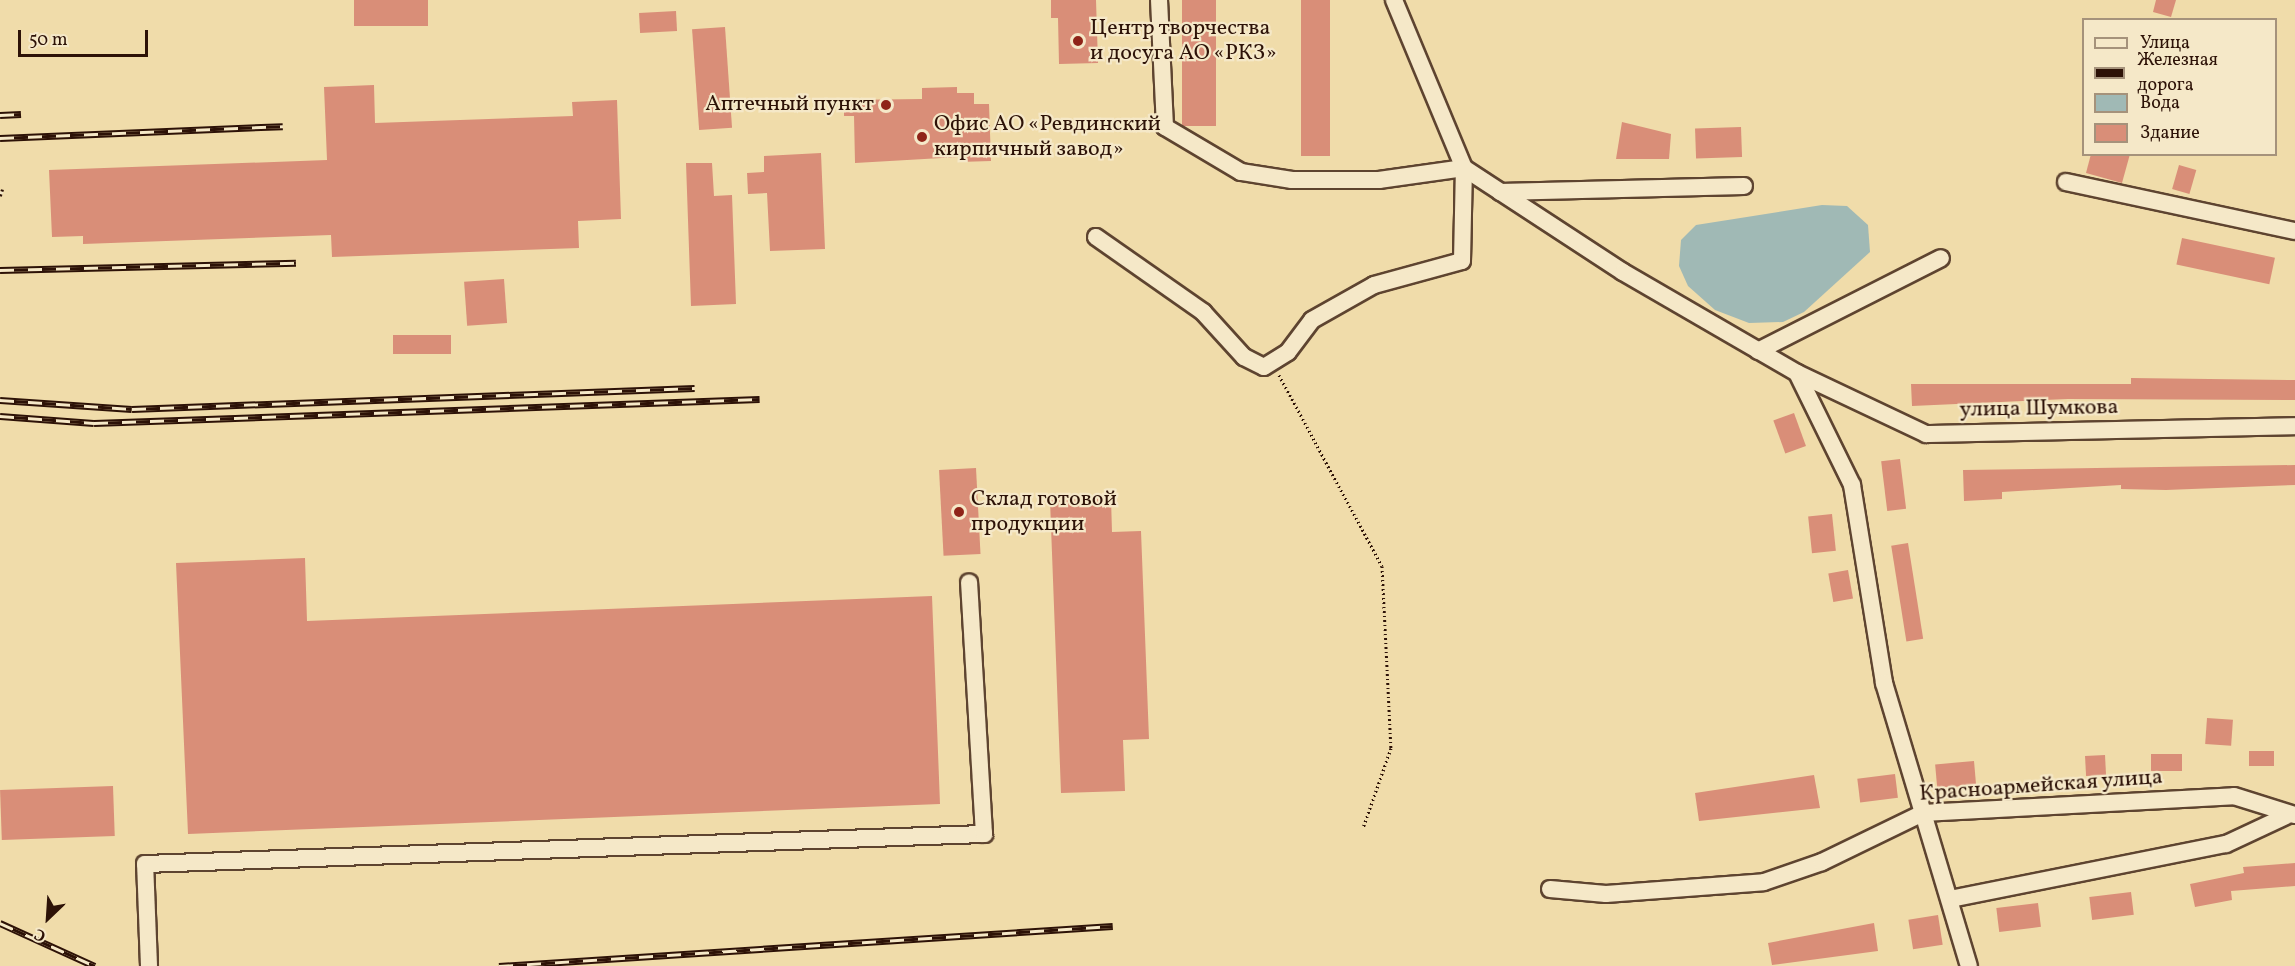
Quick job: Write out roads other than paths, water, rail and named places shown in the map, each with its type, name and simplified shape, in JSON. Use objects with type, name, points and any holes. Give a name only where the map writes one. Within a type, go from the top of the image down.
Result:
[{"type":"street","points":[[1159,0],[1165,127],[1193,148],[1241,172],[1292,180],[1379,180],[1464,168]]},
{"type":"street","points":[[1096,237],[1203,312],[1245,357],[1274,365],[1312,320],[1363,291],[1462,261],[1464,168],[1394,0]]},
{"type":"street","name":"улица Шумкова","points":[[1464,168],[1623,273],[1758,351],[1797,373],[1926,434],[2295,426]]},
{"type":"street","points":[[2066,182],[2295,231]]},
{"type":"street","points":[[1500,192],[1744,186]]},
{"type":"street","points":[[1758,351],[1941,258]]},
{"type":"street","points":[[1797,373],[1852,484],[1884,682],[1969,966]]},
{"type":"street","points":[[149,966],[145,864],[984,834],[969,582]]},
{"type":"street","name":"Красноармейская улица","points":[[1550,889],[1606,894],[1764,882],[1822,862],[1923,813],[2234,796],[2291,816]]},
{"type":"street","points":[[1950,899],[2226,844],[2291,816]]},
{"type":"water","points":[[1822,205],[1847,206],[1868,225],[1870,252],[1804,312],[1783,322],[1749,323],[1715,310],[1688,286],[1679,266],[1681,240],[1696,225]]},
{"type":"railway","points":[[0,115],[21,114]]},
{"type":"railway","points":[[0,138],[283,126]]},
{"type":"railway","points":[[0,270],[296,263]]},
{"type":"railway","points":[[0,400],[132,409],[695,388]]},
{"type":"railway","points":[[0,416],[94,423],[760,399]]},
{"type":"railway","points":[[0,923],[95,966]]},
{"type":"railway","points":[[499,966],[1113,926]]},
{"type":"place","name":"Центр творчества и досуга АО «РКЗ»","points":[[1078,41]]},
{"type":"place","name":"Аптечный пункт","points":[[886,105]]},
{"type":"place","name":"Офис АО «Ревдинский кирпичный завод»","points":[[922,137]]},
{"type":"place","name":"Склад готовой продукции","points":[[959,512]]}]
